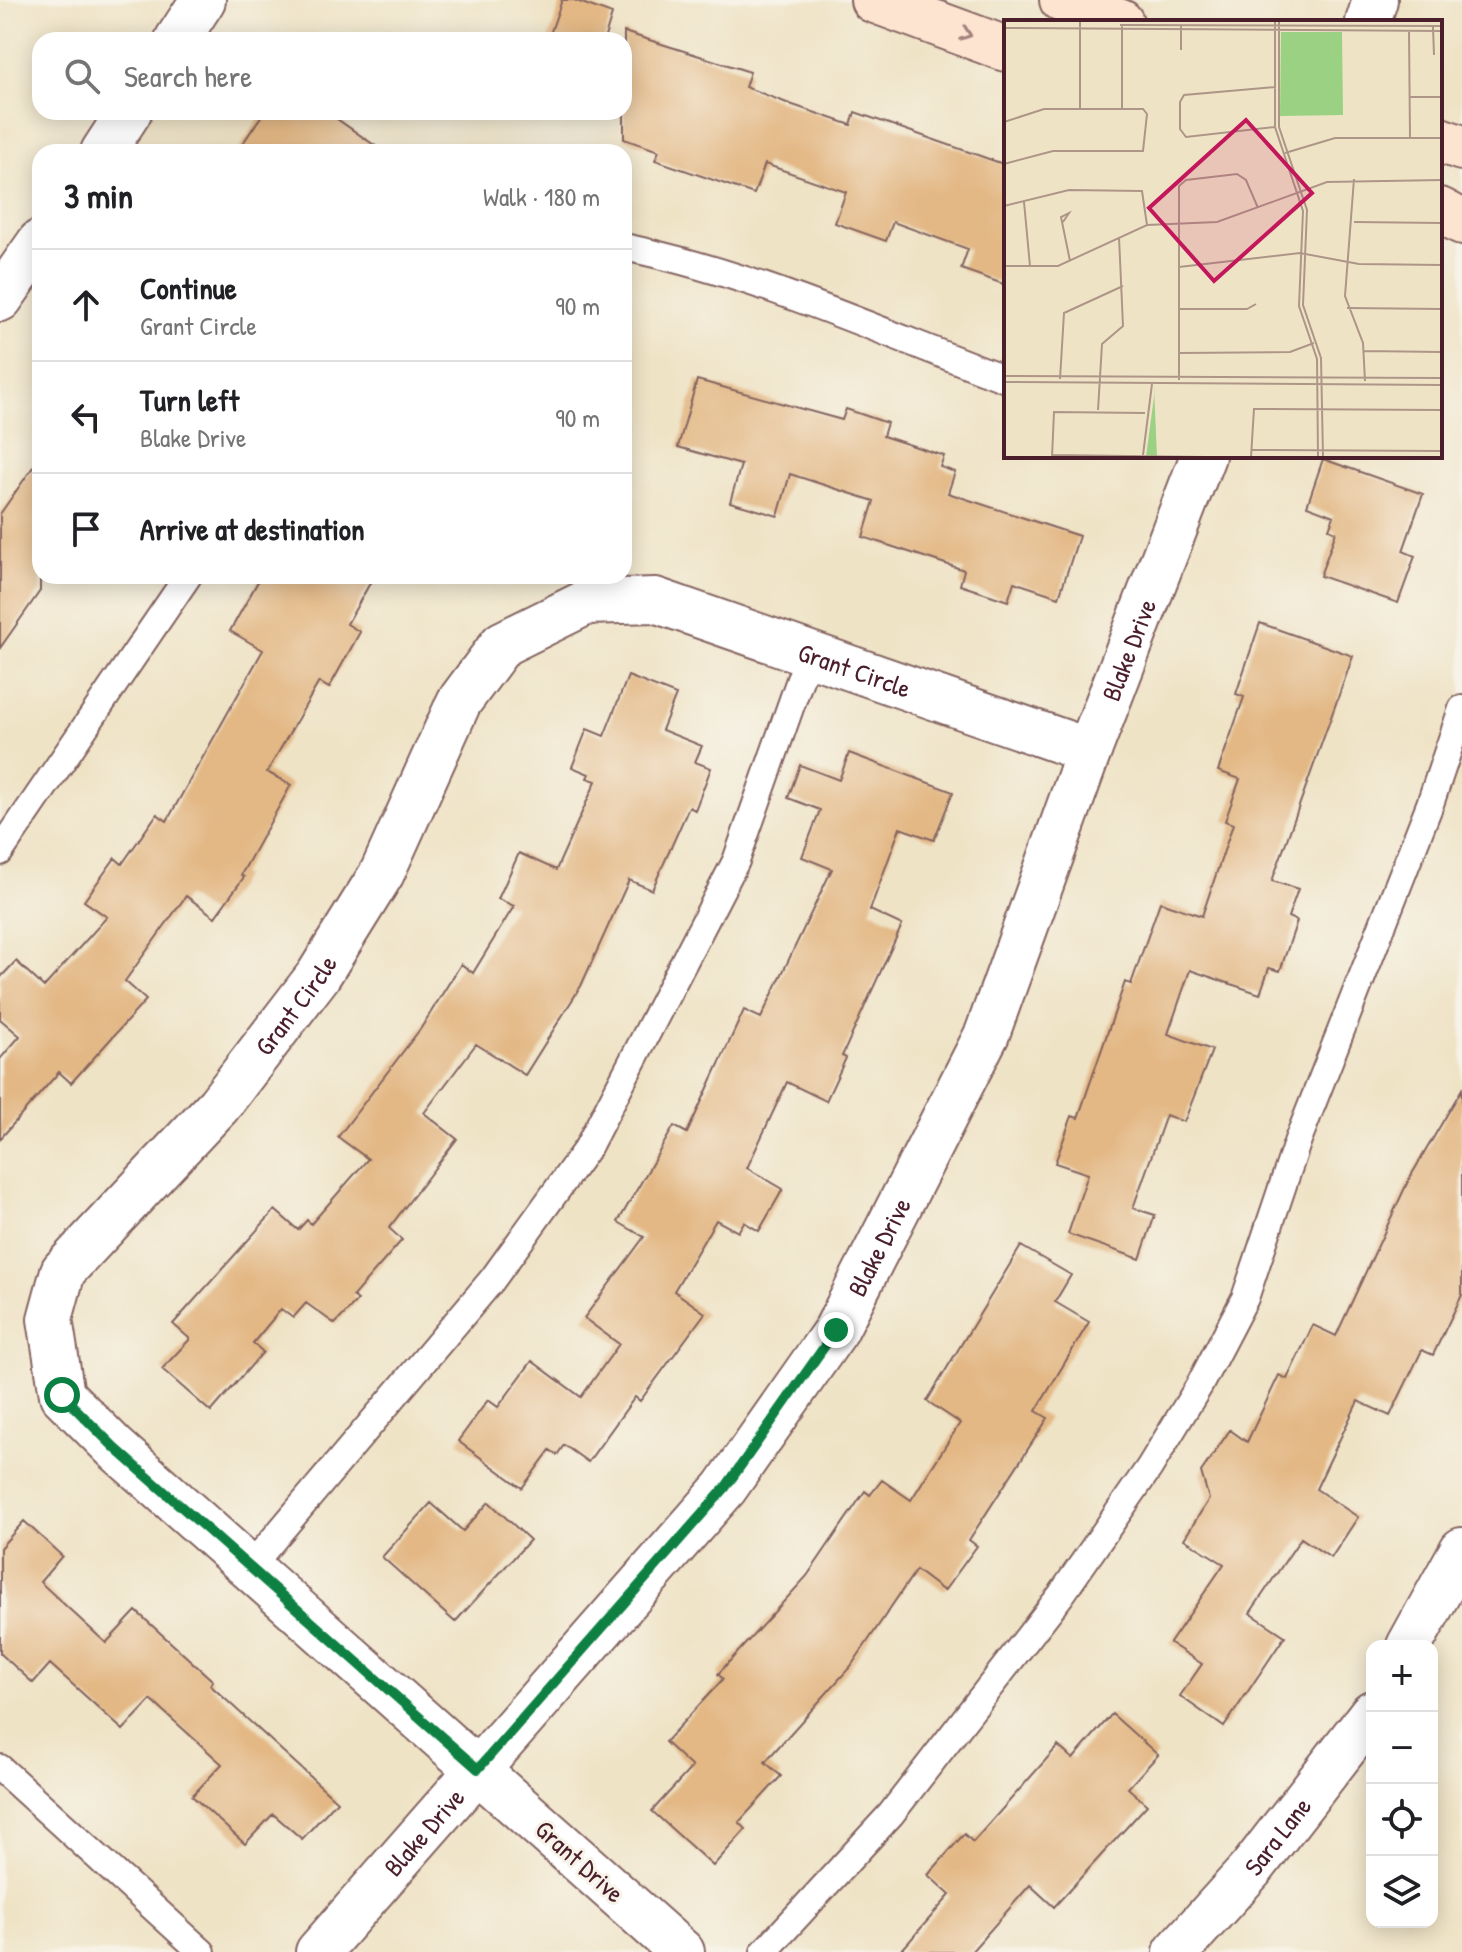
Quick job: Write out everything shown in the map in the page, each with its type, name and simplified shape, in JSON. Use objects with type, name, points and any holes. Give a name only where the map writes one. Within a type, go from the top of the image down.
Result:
[{"type":"street","points":[[182,32],[203,0]]},
{"type":"street","points":[[873,0],[1004,48]]},
{"type":"street","points":[[1062,0],[1116,20]]},
{"type":"street","points":[[1369,20],[1375,0]]},
{"type":"street","points":[[108,144],[124,120]]},
{"type":"street","points":[[1442,141],[1462,148]]},
{"type":"street","points":[[1442,211],[1462,222]]},
{"type":"street","points":[[0,299],[32,253]]},
{"type":"street","name":"Blake Drive","points":[[318,1952],[725,1488],[836,1330],[987,1034],[1089,751],[1202,458]]},
{"type":"street","name":"Grant Circle","points":[[478,1769],[115,1448],[62,1395],[50,1319],[63,1271],[219,1105],[318,976],[382,873],[459,702],[502,644],[587,602],[655,600],[1089,751]]},
{"type":"street","points":[[1412,1640],[1462,1550]]},
{"type":"street","name":"Sara Lane","points":[[1176,1952],[1252,1868],[1366,1721]]},
{"type":"street","name":"Grant Drive","points":[[478,1769],[682,1952]]},
{"type":"lane","points":[[632,249],[669,256],[773,292],[1004,378]]},
{"type":"lane","points":[[0,852],[183,584]]},
{"type":"lane","points":[[250,1567],[492,1280],[588,1147],[736,861],[809,654]]},
{"type":"lane","points":[[764,1952],[891,1814],[1061,1595],[1149,1468],[1199,1386],[1245,1298],[1298,1140],[1430,804],[1462,709]]},
{"type":"lane","points":[[0,1768],[202,1952]]},
{"type":"building","points":[[562,0],[574,0],[612,14],[606,32],[551,32]]},
{"type":"building","points":[[632,35],[750,72],[745,87],[787,103],[851,125],[855,112],[1004,164],[1004,284],[961,269],[968,249],[893,222],[886,241],[835,223],[846,192],[765,164],[754,194],[655,160],[659,151],[624,139],[624,120],[632,120]]},
{"type":"building","points":[[259,120],[338,120],[373,144],[242,144]]},
{"type":"building","points":[[697,380],[842,420],[846,409],[887,423],[883,436],[944,456],[940,467],[955,472],[948,493],[1079,536],[1059,597],[1014,582],[1008,601],[960,585],[964,570],[863,537],[874,501],[790,474],[778,516],[730,502],[741,465],[678,447]]},
{"type":"building","points":[[1323,459],[1423,494],[1403,551],[1415,556],[1398,603],[1320,576],[1336,532],[1329,529],[1334,516],[1307,506]]},
{"type":"building","points":[[32,468],[32,584],[40,584],[40,591],[0,648],[0,514]]},
{"type":"building","points":[[256,584],[370,584],[347,624],[360,632],[329,688],[319,682],[267,772],[291,785],[241,875],[244,877],[215,917],[186,896],[125,981],[146,1000],[71,1083],[59,1072],[0,1139],[0,1059],[20,1036],[0,1019],[0,978],[16,961],[44,987],[107,917],[84,901],[115,858],[122,864],[157,814],[167,821],[263,650],[230,631]]},
{"type":"building","points":[[1260,623],[1353,656],[1272,881],[1298,889],[1288,917],[1297,921],[1280,971],[1269,968],[1260,994],[1190,970],[1168,1034],[1212,1050],[1184,1122],[1166,1115],[1133,1208],[1155,1215],[1140,1259],[1068,1234],[1088,1174],[1055,1163],[1072,1116],[1078,1118],[1125,982],[1131,984],[1160,902],[1202,916],[1233,824],[1225,821],[1240,779],[1218,771],[1244,697],[1236,694]]},
{"type":"building","points":[[628,676],[676,695],[662,730],[702,746],[695,762],[711,768],[695,810],[689,807],[652,890],[629,880],[581,986],[525,1075],[476,1044],[424,1113],[457,1139],[389,1228],[402,1240],[353,1296],[358,1300],[335,1324],[306,1303],[293,1318],[281,1309],[253,1343],[263,1352],[211,1412],[162,1369],[190,1339],[173,1324],[275,1210],[298,1230],[307,1220],[311,1224],[368,1159],[338,1137],[421,1028],[461,964],[473,973],[514,906],[498,899],[519,853],[556,870],[596,781],[587,778],[589,774],[572,767],[587,729],[604,736]]},
{"type":"building","points":[[849,753],[953,792],[934,840],[900,828],[870,910],[902,925],[842,1056],[846,1058],[826,1101],[787,1082],[747,1168],[783,1189],[759,1231],[744,1222],[738,1232],[716,1220],[674,1291],[705,1313],[640,1401],[635,1397],[588,1462],[564,1445],[557,1455],[550,1450],[522,1488],[458,1441],[488,1400],[498,1407],[532,1361],[581,1397],[619,1344],[584,1318],[644,1237],[618,1222],[674,1126],[687,1133],[744,1010],[761,1018],[832,869],[802,857],[820,810],[788,798],[800,765],[839,780]]},
{"type":"building","points":[[1462,1089],[1462,1295],[1433,1355],[1422,1350],[1390,1416],[1358,1401],[1316,1489],[1358,1517],[1331,1558],[1301,1538],[1250,1613],[1285,1636],[1224,1727],[1180,1696],[1202,1664],[1170,1643],[1224,1564],[1184,1539],[1209,1499],[1201,1472],[1230,1430],[1247,1442],[1279,1375],[1287,1379],[1313,1325],[1336,1336],[1409,1179]]},
{"type":"building","points":[[1021,1246],[1071,1275],[1055,1302],[1089,1322],[1036,1411],[1048,1418],[969,1540],[977,1546],[944,1591],[916,1570],[851,1666],[765,1762],[781,1776],[739,1822],[746,1829],[713,1866],[652,1811],[692,1767],[665,1742],[723,1679],[718,1674],[807,1576],[865,1491],[870,1495],[882,1480],[911,1500],[960,1423],[927,1401]]},
{"type":"building","points":[[489,1502],[530,1540],[455,1622],[382,1557],[431,1503],[463,1531]]},
{"type":"building","points":[[24,1521],[62,1556],[40,1582],[106,1643],[136,1611],[213,1681],[210,1685],[337,1801],[302,1839],[273,1814],[245,1844],[192,1796],[222,1764],[151,1700],[123,1730],[50,1664],[33,1683],[0,1653],[0,1548]]},
{"type":"building","points":[[1112,1714],[1158,1755],[1128,1788],[1147,1805],[1054,1907],[1030,1885],[971,1952],[900,1952],[950,1895],[928,1875],[964,1834],[973,1842],[1058,1746],[1073,1759]]},
{"type":"route","points":[[62,1395],[115,1448],[478,1769],[725,1488],[836,1330]]}]
